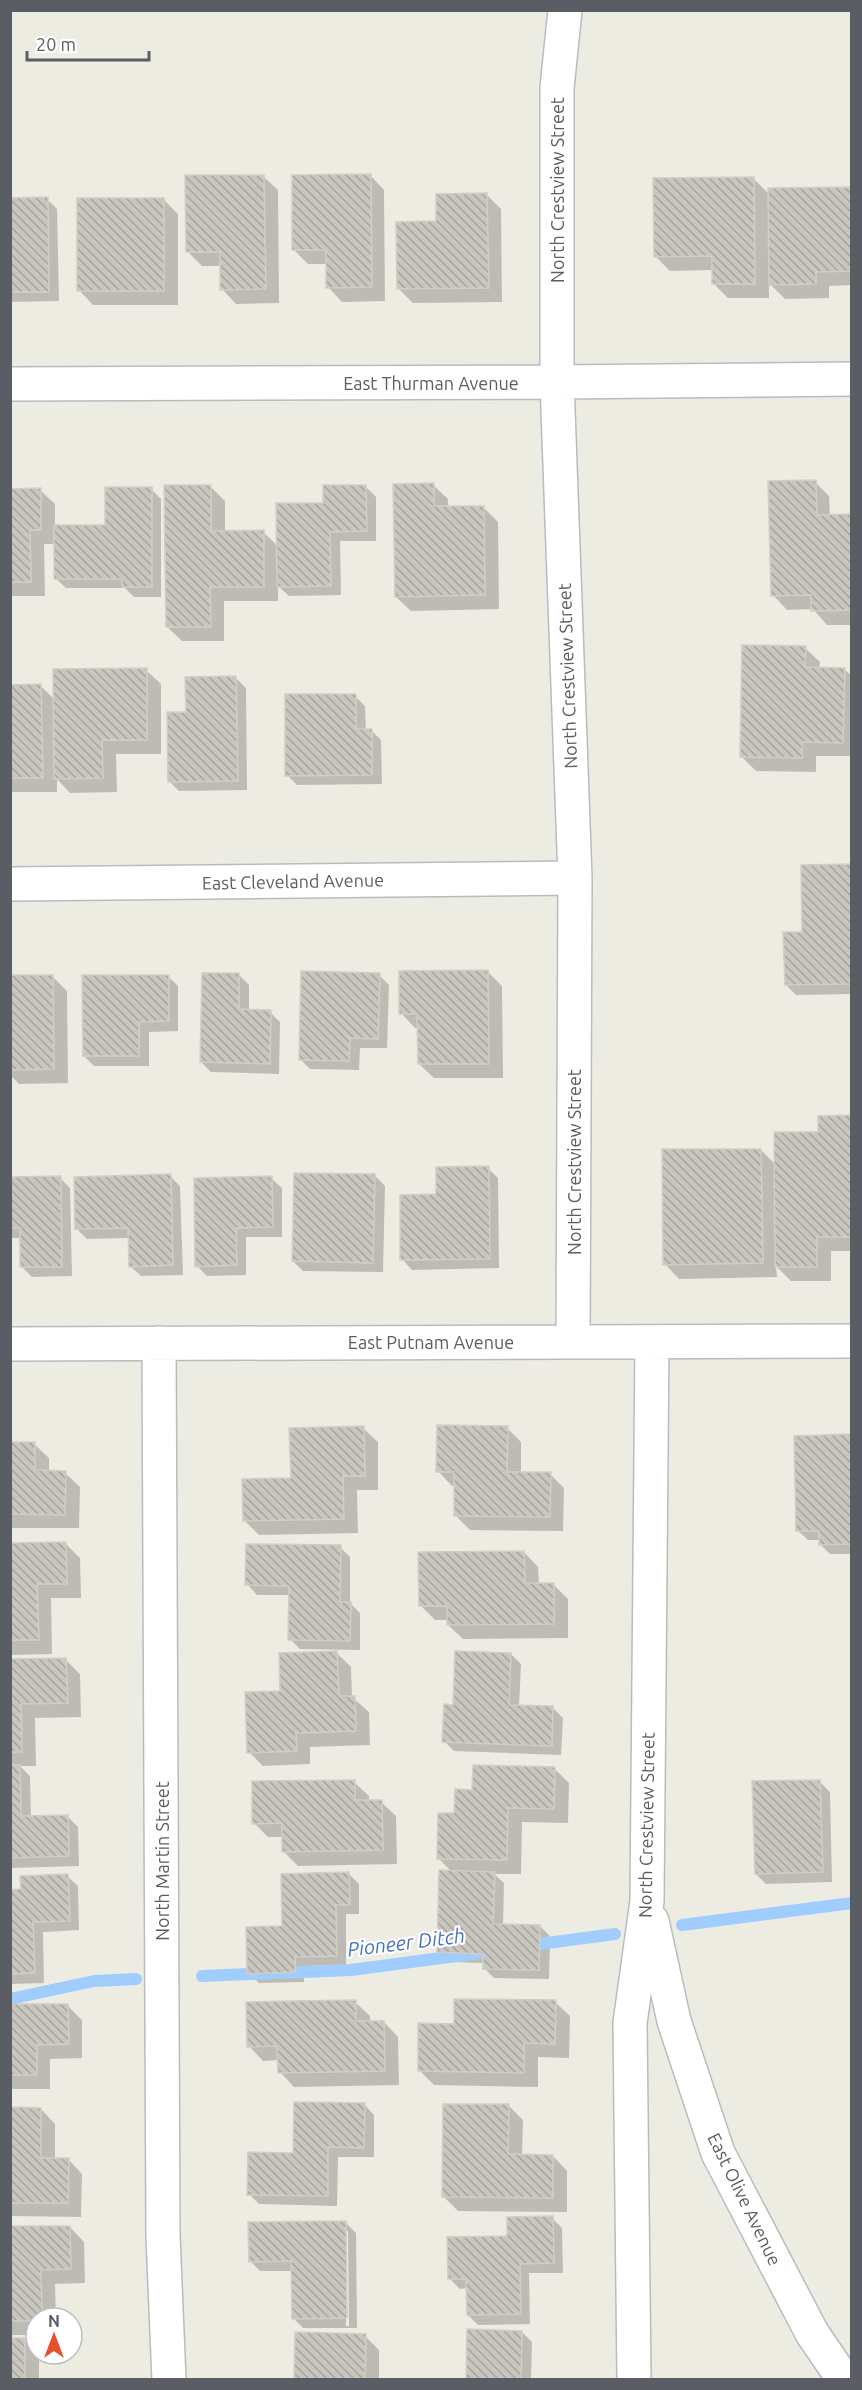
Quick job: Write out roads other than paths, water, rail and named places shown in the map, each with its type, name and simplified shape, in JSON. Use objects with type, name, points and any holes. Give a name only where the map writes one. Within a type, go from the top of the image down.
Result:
[{"type":"street","name":"North Crestview Street","points":[[565,10],[556,88],[557,382],[574,878],[573,1342]]},
{"type":"street","name":"East Thurman Avenue","points":[[10,384],[852,379]]},
{"type":"street","name":"East Cleveland Avenue","points":[[10,884],[574,878]]},
{"type":"street","name":"East Putnam Avenue","points":[[10,1344],[852,1341]]},
{"type":"street","name":"North Crestview Street","points":[[634,2379],[630,2023],[647,1901],[652,1342]]},
{"type":"street","name":"North Martin Street","points":[[159,1343],[163,2236],[169,2379]]},
{"type":"street","name":"East Olive Avenue","points":[[647,1901],[674,2020],[718,2152],[812,2334],[844,2379]]},
{"type":"waterway","name":"Pioneer Ditch","points":[[682,1925],[852,1903]]},
{"type":"waterway","name":"Pioneer Ditch","points":[[524,1946],[615,1934]]},
{"type":"waterway","name":"Pioneer Ditch","points":[[202,1976],[351,1970],[486,1952]]},
{"type":"waterway","name":"Pioneer Ditch","points":[[10,1999],[94,1981],[136,1979]]}]
